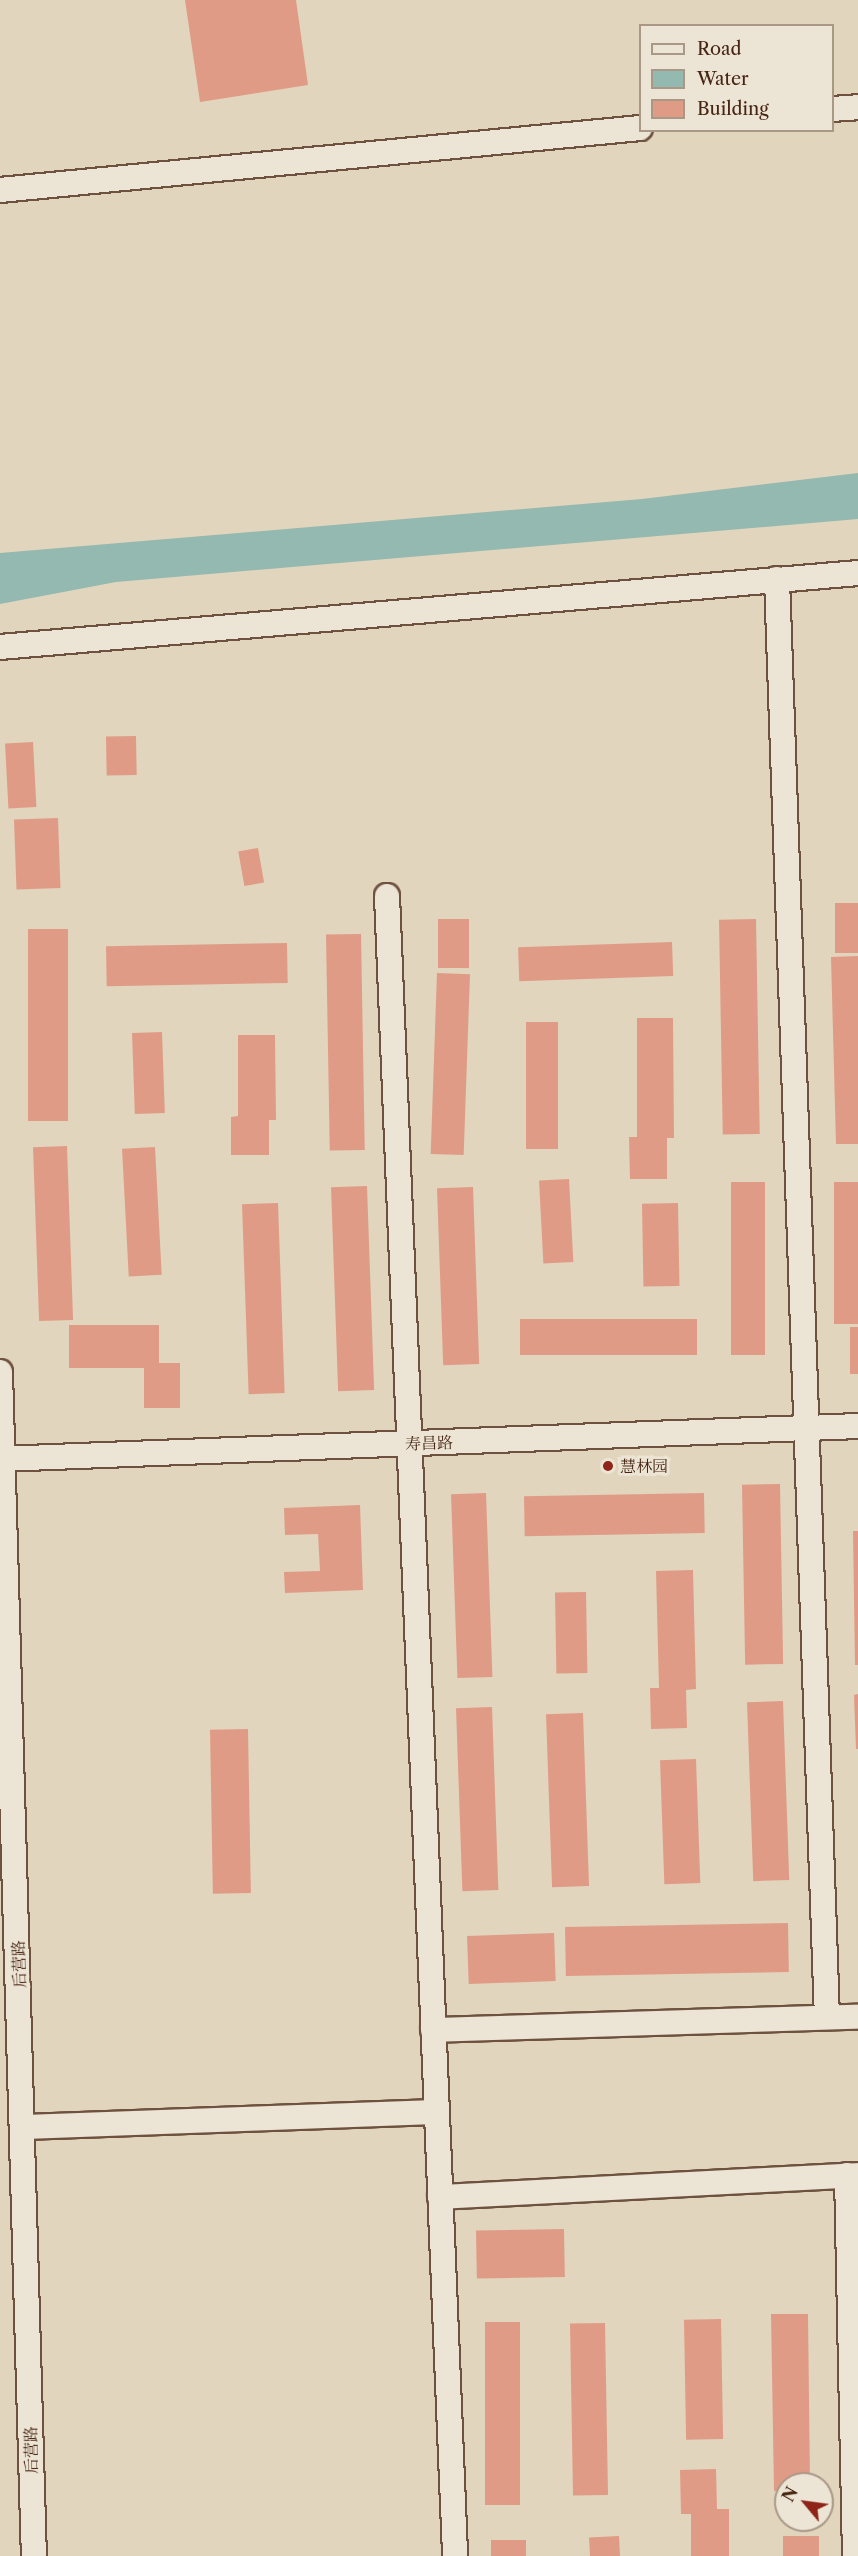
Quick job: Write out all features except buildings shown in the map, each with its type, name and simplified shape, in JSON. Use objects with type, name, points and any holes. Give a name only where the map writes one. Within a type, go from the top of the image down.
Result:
[{"type":"street","points":[[834,109],[858,106]]},
{"type":"street","points":[[0,189],[639,128]]},
{"type":"street","points":[[0,648],[858,573]]},
{"type":"street","points":[[777,579],[827,2016]]},
{"type":"street","points":[[387,896],[455,2556]]},
{"type":"street","name":"后营路","points":[[0,1372],[34,2556]]},
{"type":"street","name":"寿昌路","points":[[807,1435],[858,1426]]},
{"type":"street","name":"寿昌路","points":[[2,1466],[807,1435],[858,1440]]},
{"type":"street","points":[[433,2030],[827,2016],[858,2017]]},
{"type":"street","points":[[23,2127],[436,2112]]},
{"type":"street","points":[[440,2197],[853,2175],[855,2556]]},
{"type":"water","points":[[858,473],[858,519],[116,582],[0,604],[0,553],[642,499]]},
{"type":"place","name":"慧林园","points":[[608,1466]]}]
